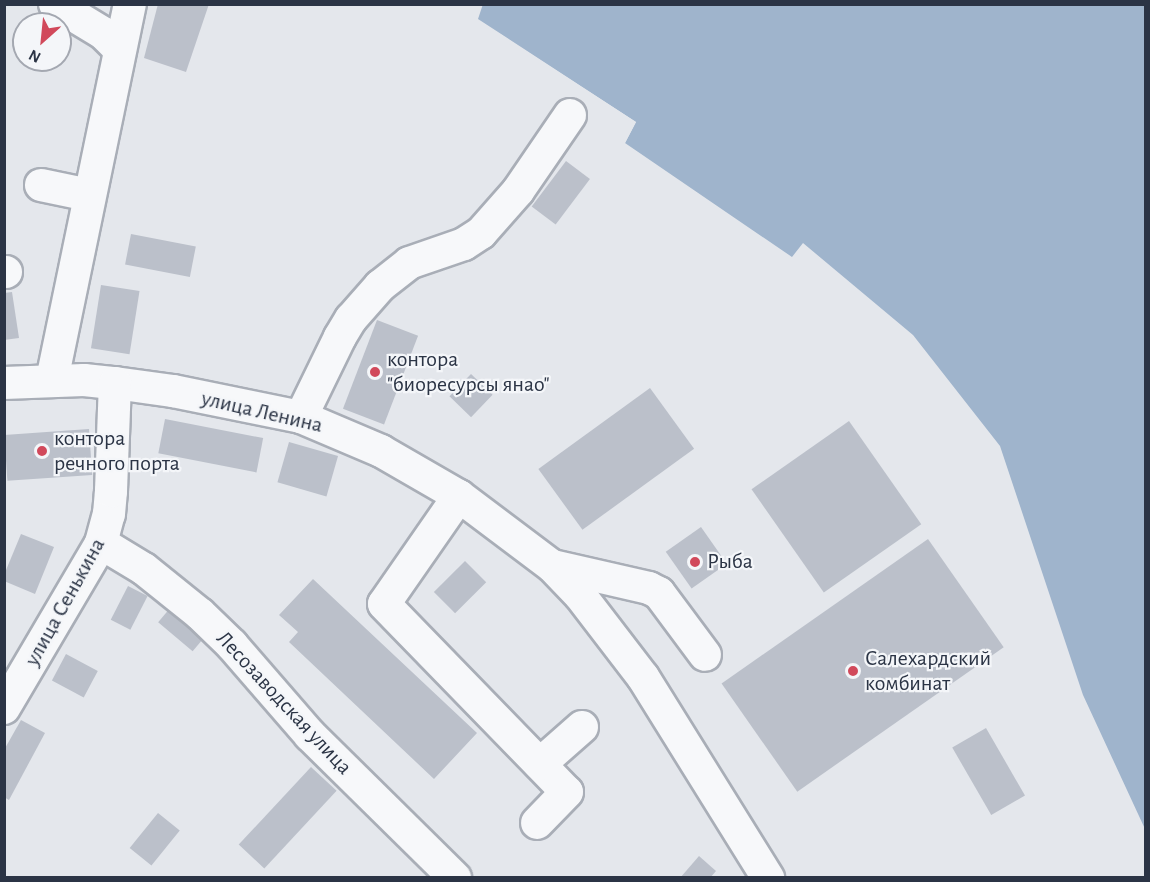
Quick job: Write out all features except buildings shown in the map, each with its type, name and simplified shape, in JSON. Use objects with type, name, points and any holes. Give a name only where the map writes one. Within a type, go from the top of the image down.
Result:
[{"type":"street","points":[[55,4],[109,29]]},
{"type":"street","points":[[52,380],[89,195],[109,29],[130,4]]},
{"type":"street","points":[[301,417],[340,337],[351,319],[380,286],[410,263],[464,244],[482,233],[518,191],[570,115]]},
{"type":"street","points":[[41,185],[89,195]]},
{"type":"street","name":"улица Ленина","points":[[4,383],[52,380],[115,383],[172,391],[301,417],[381,451],[459,496],[500,524],[552,566],[580,595],[643,677],[768,878]]},
{"type":"street","name":"улица Сенькина","points":[[4,708],[101,543],[109,514],[115,383]]},
{"type":"street","points":[[459,496],[384,604],[567,792],[537,823]]},
{"type":"street","name":"Лесозаводская улица","points":[[101,543],[144,569],[200,614],[232,645],[318,743],[455,878]]},
{"type":"street","points":[[552,566],[649,588],[659,593],[705,655]]},
{"type":"street","points":[[540,764],[582,727]]},
{"type":"water","points":[[483,4],[1145,5],[1145,829],[1083,695],[1000,446],[913,335],[803,243],[792,257],[625,143],[636,122],[478,19]]},
{"type":"pier","points":[[489,27],[636,122],[625,143],[622,142],[632,123],[487,30]]},
{"type":"place","name":"контора \"биоресурсы янао\"","points":[[375,372]]},
{"type":"place","name":"контора речного порта","points":[[42,451]]},
{"type":"place","name":"Рыба","points":[[695,562]]},
{"type":"place","name":"Салехардский комбинат","points":[[853,671]]}]
